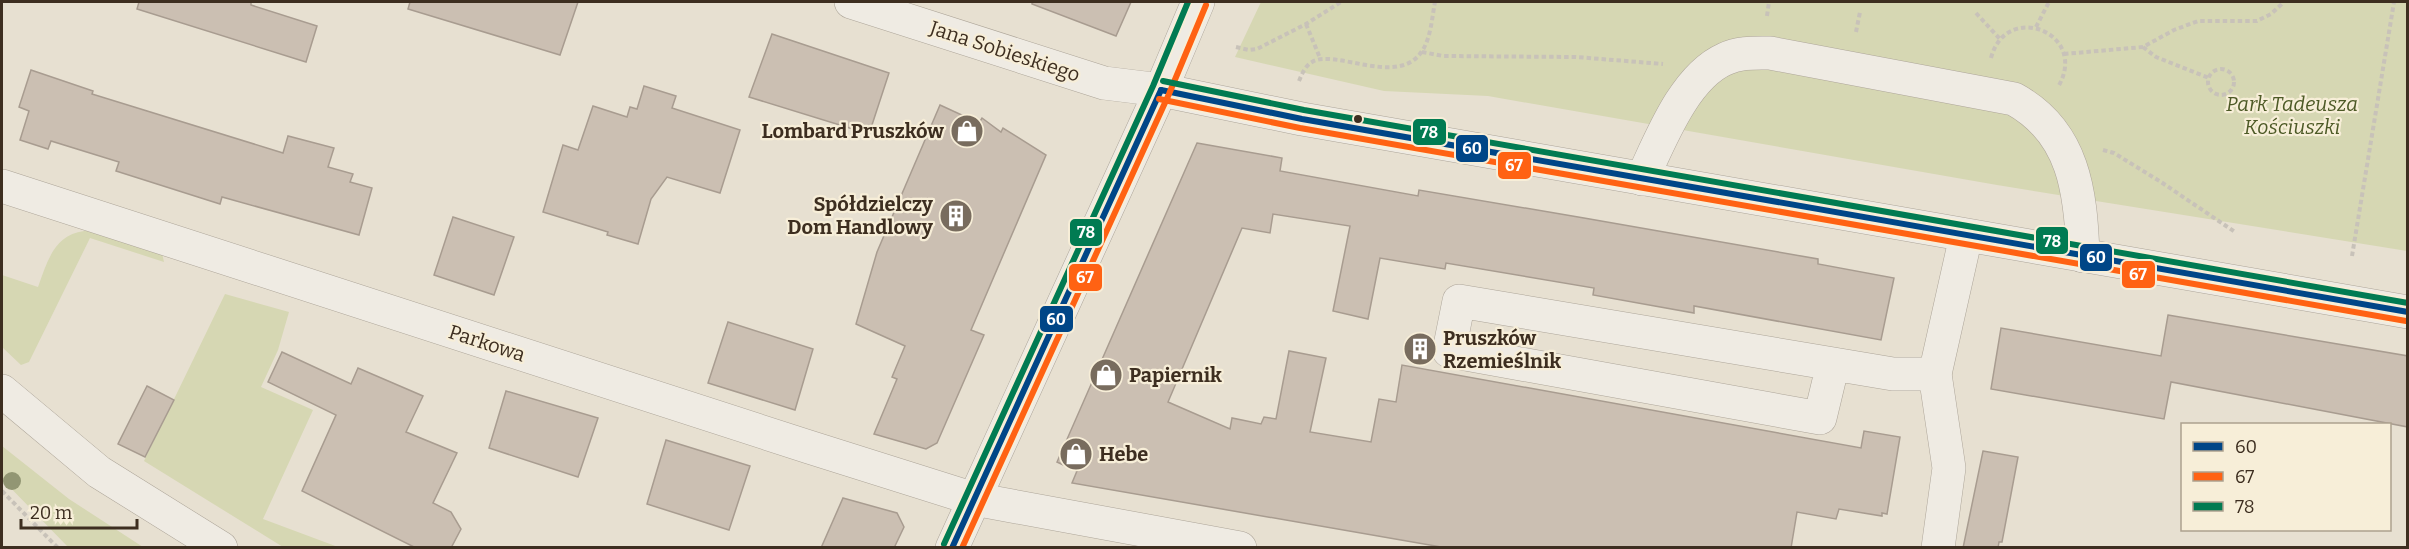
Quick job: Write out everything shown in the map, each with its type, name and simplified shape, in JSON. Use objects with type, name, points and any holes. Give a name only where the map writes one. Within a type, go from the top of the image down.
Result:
[{"type":"street","name":"Jana Sobieskiego","points":[[851,2],[1104,83],[1161,90],[1302,119],[2408,312]]},
{"type":"street","points":[[952,548],[1161,90],[1198,2]]},
{"type":"street","points":[[1642,179],[1675,111],[1704,73],[1725,59],[1737,55],[1770,53],[2014,99],[2037,113],[2057,135],[2072,166],[2081,224],[2083,256]]},
{"type":"street","name":"Parkowa","points":[[2,186],[974,499],[1240,548]]},
{"type":"street","points":[[1938,548],[1950,468],[1935,374],[1966,236]]},
{"type":"street","points":[[1833,364],[1820,418],[1449,351],[1459,301],[1893,374],[1935,374]]},
{"type":"street","points":[[2,391],[99,472],[221,548]]},
{"type":"path","points":[[1236,47],[1257,49],[1306,24],[1341,2]]},
{"type":"path","points":[[1297,87],[1308,65],[1320,58],[1382,67],[1406,63],[1422,52],[1427,41],[1435,2]]},
{"type":"path","points":[[2036,27],[2049,2]]},
{"type":"path","points":[[2064,54],[2143,47],[2174,30],[2198,21],[2262,20],[2284,2]]},
{"type":"path","points":[[2352,256],[2394,2]]},
{"type":"path","points":[[1857,30],[1860,12]]},
{"type":"path","points":[[1976,13],[2000,39]]},
{"type":"path","points":[[1306,24],[1320,58]]},
{"type":"path","points":[[1986,94],[1994,49],[2000,39],[2017,29],[2036,27],[2054,37],[2064,54],[2064,75],[2055,92],[2037,113]]},
{"type":"path","points":[[2143,47],[2156,57],[2209,78]]},
{"type":"path","points":[[1422,52],[1443,56],[1576,57],[1656,63],[1704,73]]},
{"type":"path","points":[[2223,69],[2231,73],[2235,81],[2234,86],[2224,95],[2216,94],[2209,87],[2209,78],[2214,71],[2223,69]]},
{"type":"path","points":[[2067,153],[2092,150],[2114,153],[2202,208],[2235,232]]},
{"type":"path","points":[[2,491],[58,548]]},
{"type":"green space","name":"Park Tadeusza Kościuszki","points":[[1261,2],[2407,2],[2407,251],[1997,185],[1488,96],[1384,91],[1235,57]]},
{"type":"green space","points":[[84,231],[91,231],[162,253],[164,262],[90,238],[29,362],[21,365],[2,347],[2,275],[38,287],[53,251],[65,238]]},
{"type":"green space","points":[[225,294],[289,312],[278,350],[261,387],[313,410],[263,519],[338,547],[283,547],[144,461]]},
{"type":"green space","points":[[2,446],[69,499],[143,547],[68,547],[2,479]]},
{"type":"building","points":[[139,2],[251,2],[251,5],[317,26],[306,62],[137,9]]},
{"type":"building","points":[[410,2],[578,2],[560,55],[408,9]]},
{"type":"building","points":[[1032,2],[1131,2],[1116,36],[1032,4]]},
{"type":"building","points":[[772,34],[889,73],[869,134],[749,97]]},
{"type":"building","points":[[31,70],[93,91],[92,94],[283,153],[288,136],[334,148],[328,167],[353,174],[350,182],[372,188],[359,235],[222,197],[220,204],[116,171],[119,162],[51,141],[48,149],[20,140],[29,111],[19,107]]},
{"type":"building","points":[[644,86],[676,96],[672,108],[740,130],[720,193],[667,177],[651,199],[638,244],[543,212],[563,145],[578,150],[593,106],[627,117],[630,107],[637,109]]},
{"type":"building","name":"Spółdzielczy Dom Handlowy","points":[[940,105],[979,123],[982,118],[1001,132],[1003,128],[1046,155],[971,330],[984,335],[937,443],[926,449],[874,434],[897,379],[892,377],[905,346],[856,324],[877,252]]},
{"type":"building","points":[[1197,143],[1282,158],[1280,171],[1418,196],[1419,190],[1584,218],[1818,259],[1818,264],[1894,278],[1881,340],[1694,306],[1694,313],[1593,295],[1594,288],[1446,263],[1445,269],[1380,258],[1368,319],[1333,311],[1350,226],[1273,214],[1270,233],[1242,228],[1168,402],[1230,429],[1232,418],[1261,424],[1264,417],[1276,419],[1289,351],[1326,358],[1310,432],[1371,442],[1379,399],[1396,402],[1402,365],[1861,448],[1864,431],[1900,437],[1887,514],[1882,513],[1882,516],[1839,509],[1836,519],[1797,512],[1791,548],[1447,548],[1072,483],[1077,471],[1057,462]]},
{"type":"building","points":[[453,217],[514,237],[494,295],[434,275]]},
{"type":"building","points":[[2168,315],[2408,356],[2408,427],[2171,382],[2164,419],[1991,389],[2001,328],[2161,356]]},
{"type":"building","points":[[728,322],[813,349],[795,410],[708,383]]},
{"type":"building","points":[[282,352],[351,384],[358,368],[423,396],[406,432],[457,453],[433,503],[451,512],[461,529],[451,548],[416,548],[302,491],[336,415],[268,382]]},
{"type":"building","points":[[147,386],[174,400],[145,457],[118,444]]},
{"type":"building","points":[[506,391],[598,418],[578,477],[489,448]]},
{"type":"building","points":[[666,440],[750,466],[729,530],[647,504]]},
{"type":"building","points":[[1983,451],[2018,457],[2002,542],[1999,542],[1998,548],[1963,548]]},
{"type":"building","points":[[843,498],[897,513],[904,527],[894,548],[821,548]]},
{"type":"transit line","name":"78","points":[[944,544],[1153,86],[1188,2]]},
{"type":"transit line","name":"67","points":[[962,548],[1169,94],[1206,5]]},
{"type":"transit line","name":"78","points":[[1163,81],[1304,110],[2408,303]]},
{"type":"transit line","name":"60","points":[[1161,90],[1302,119],[2408,312]]},
{"type":"transit line","name":"60","points":[[952,548],[1161,90]]},
{"type":"transit line","name":"67","points":[[1159,99],[1300,128],[2406,321]]},
{"type":"place","name":"Lombard Pruszków","points":[[967,131]]},
{"type":"place","name":"Spółdzielczy Dom Handlowy","points":[[956,216]]},
{"type":"place","name":"Pruszków Rzemieślnik","points":[[1420,349]]},
{"type":"place","name":"Papiernik","points":[[1106,375]]},
{"type":"place","name":"Hebe","points":[[1076,454]]}]
